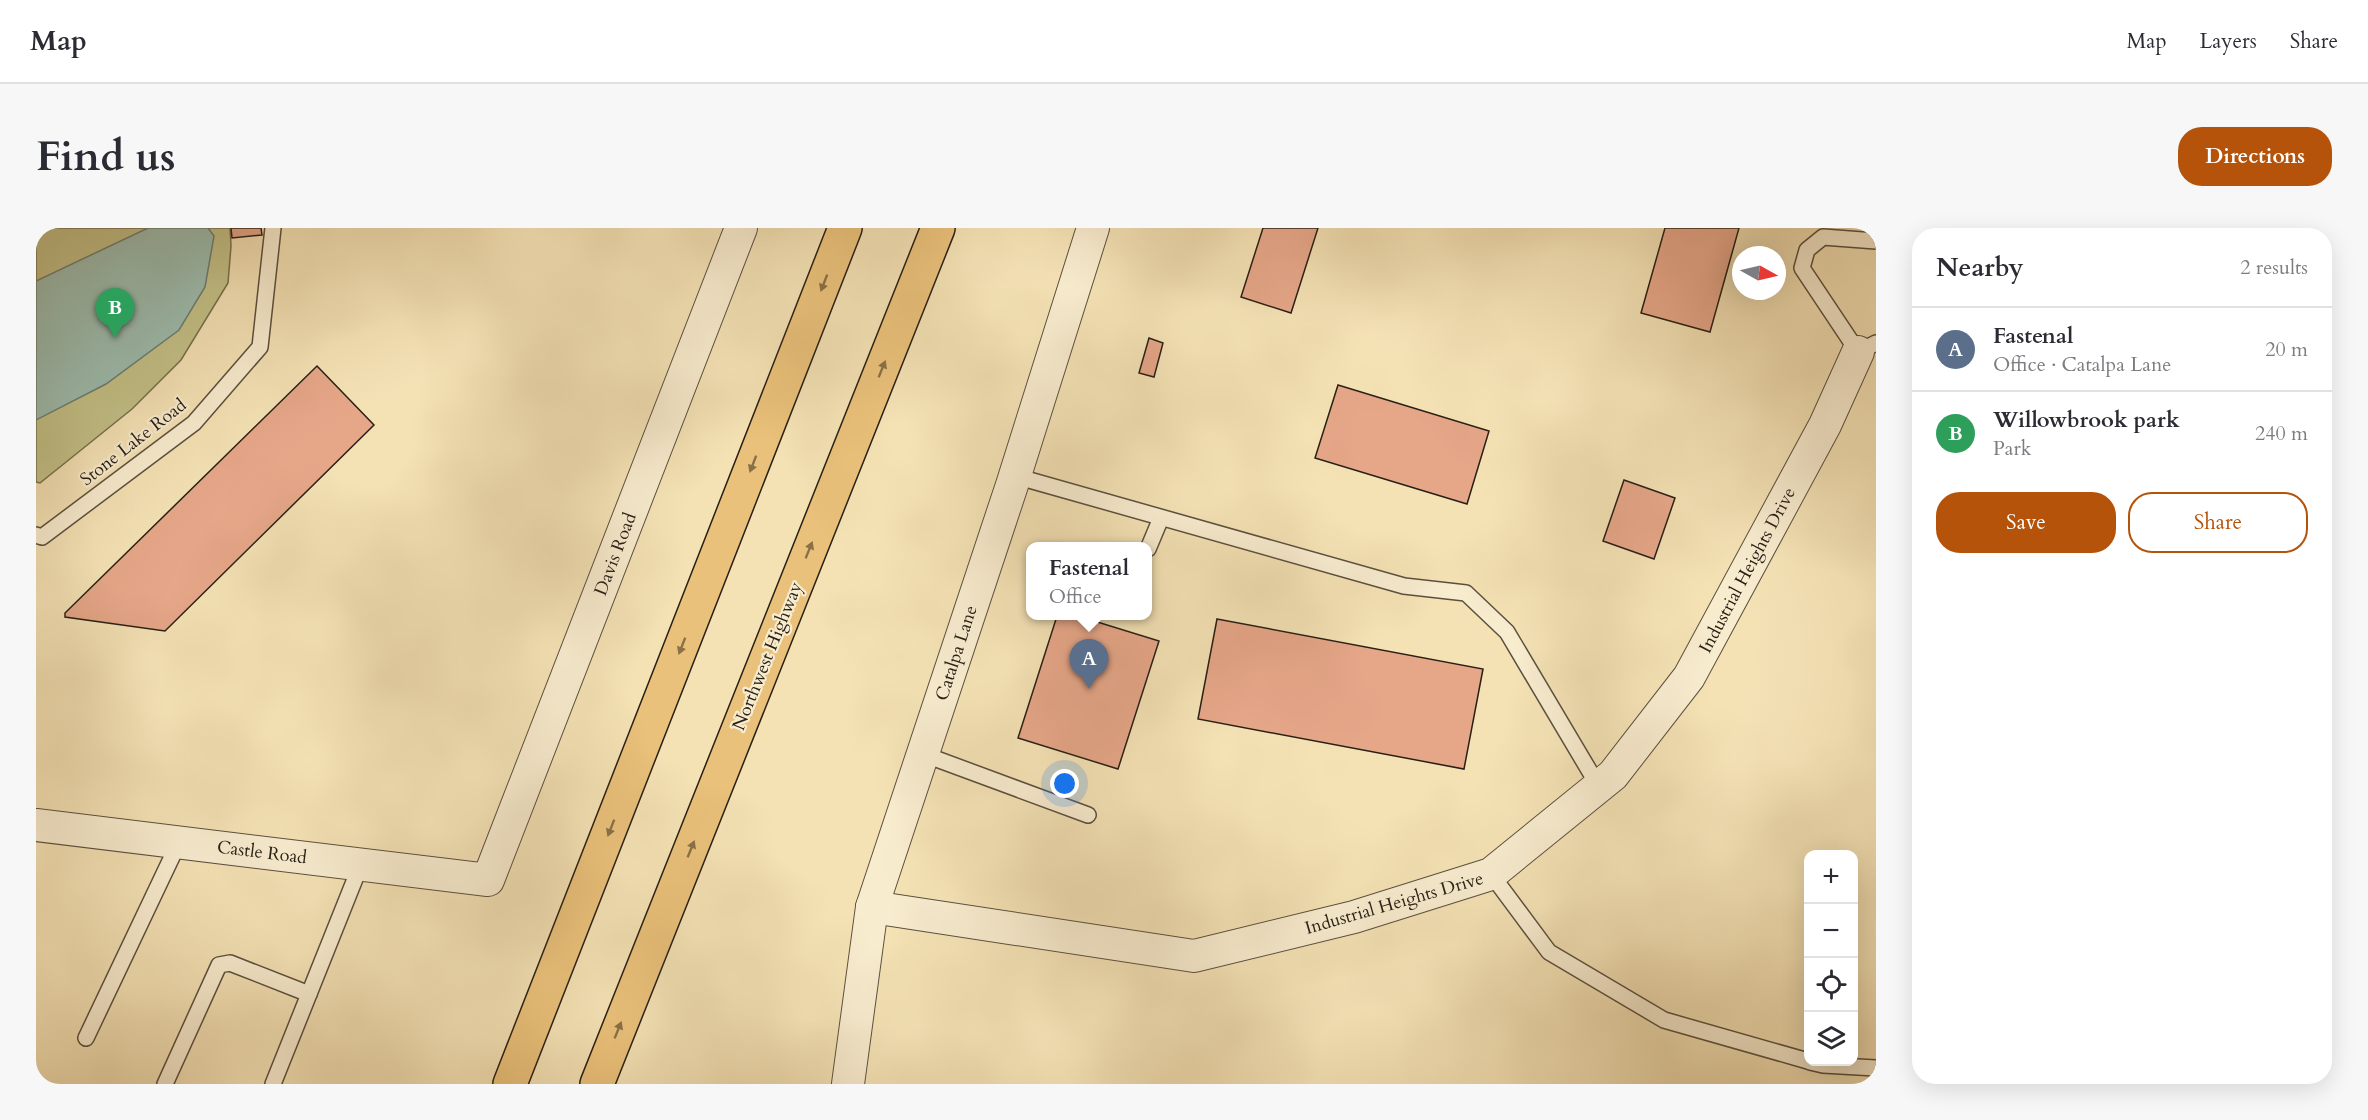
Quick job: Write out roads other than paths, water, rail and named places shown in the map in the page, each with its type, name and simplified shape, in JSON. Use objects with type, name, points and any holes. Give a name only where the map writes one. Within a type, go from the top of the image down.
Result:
[{"type":"main road","points":[[510,1084],[845,228]]},
{"type":"main road","name":"Northwest Highway","points":[[597,1084],[938,228]]},
{"type":"street","name":"Davis Road","points":[[488,880],[741,228]]},
{"type":"street","name":"Catalpa Lane","points":[[848,1084],[872,907],[1015,476],[1093,228]]},
{"type":"street","name":"Industrial Heights Drive","points":[[872,907],[1194,956],[1354,917],[1491,874],[1613,775],[1689,677],[1867,348]]},
{"type":"street","name":"Castle Road","points":[[36,825],[488,880]]},
{"type":"lane","name":"Stone Lake Road","points":[[36,535],[42,537],[194,423],[260,347],[273,228]]},
{"type":"lane","points":[[1867,348],[1803,268],[1808,250],[1823,237],[1876,241]]},
{"type":"lane","points":[[1015,476],[1404,586],[1466,593],[1508,632],[1599,787]]},
{"type":"lane","points":[[1151,542],[1161,518]]},
{"type":"lane","points":[[923,754],[1088,815]]},
{"type":"lane","points":[[86,1038],[179,842]]},
{"type":"lane","points":[[273,1084],[361,864]]},
{"type":"lane","points":[[1491,874],[1549,952],[1664,1020],[1804,1060]]},
{"type":"lane","points":[[165,1084],[219,965],[230,963],[309,994]]},
{"type":"lane","points":[[1841,1066],[1876,1068]]},
{"type":"place","name":"Willowbrook park","points":[[115,338]]},
{"type":"place","name":"Fastenal","points":[[1089,689]]}]
